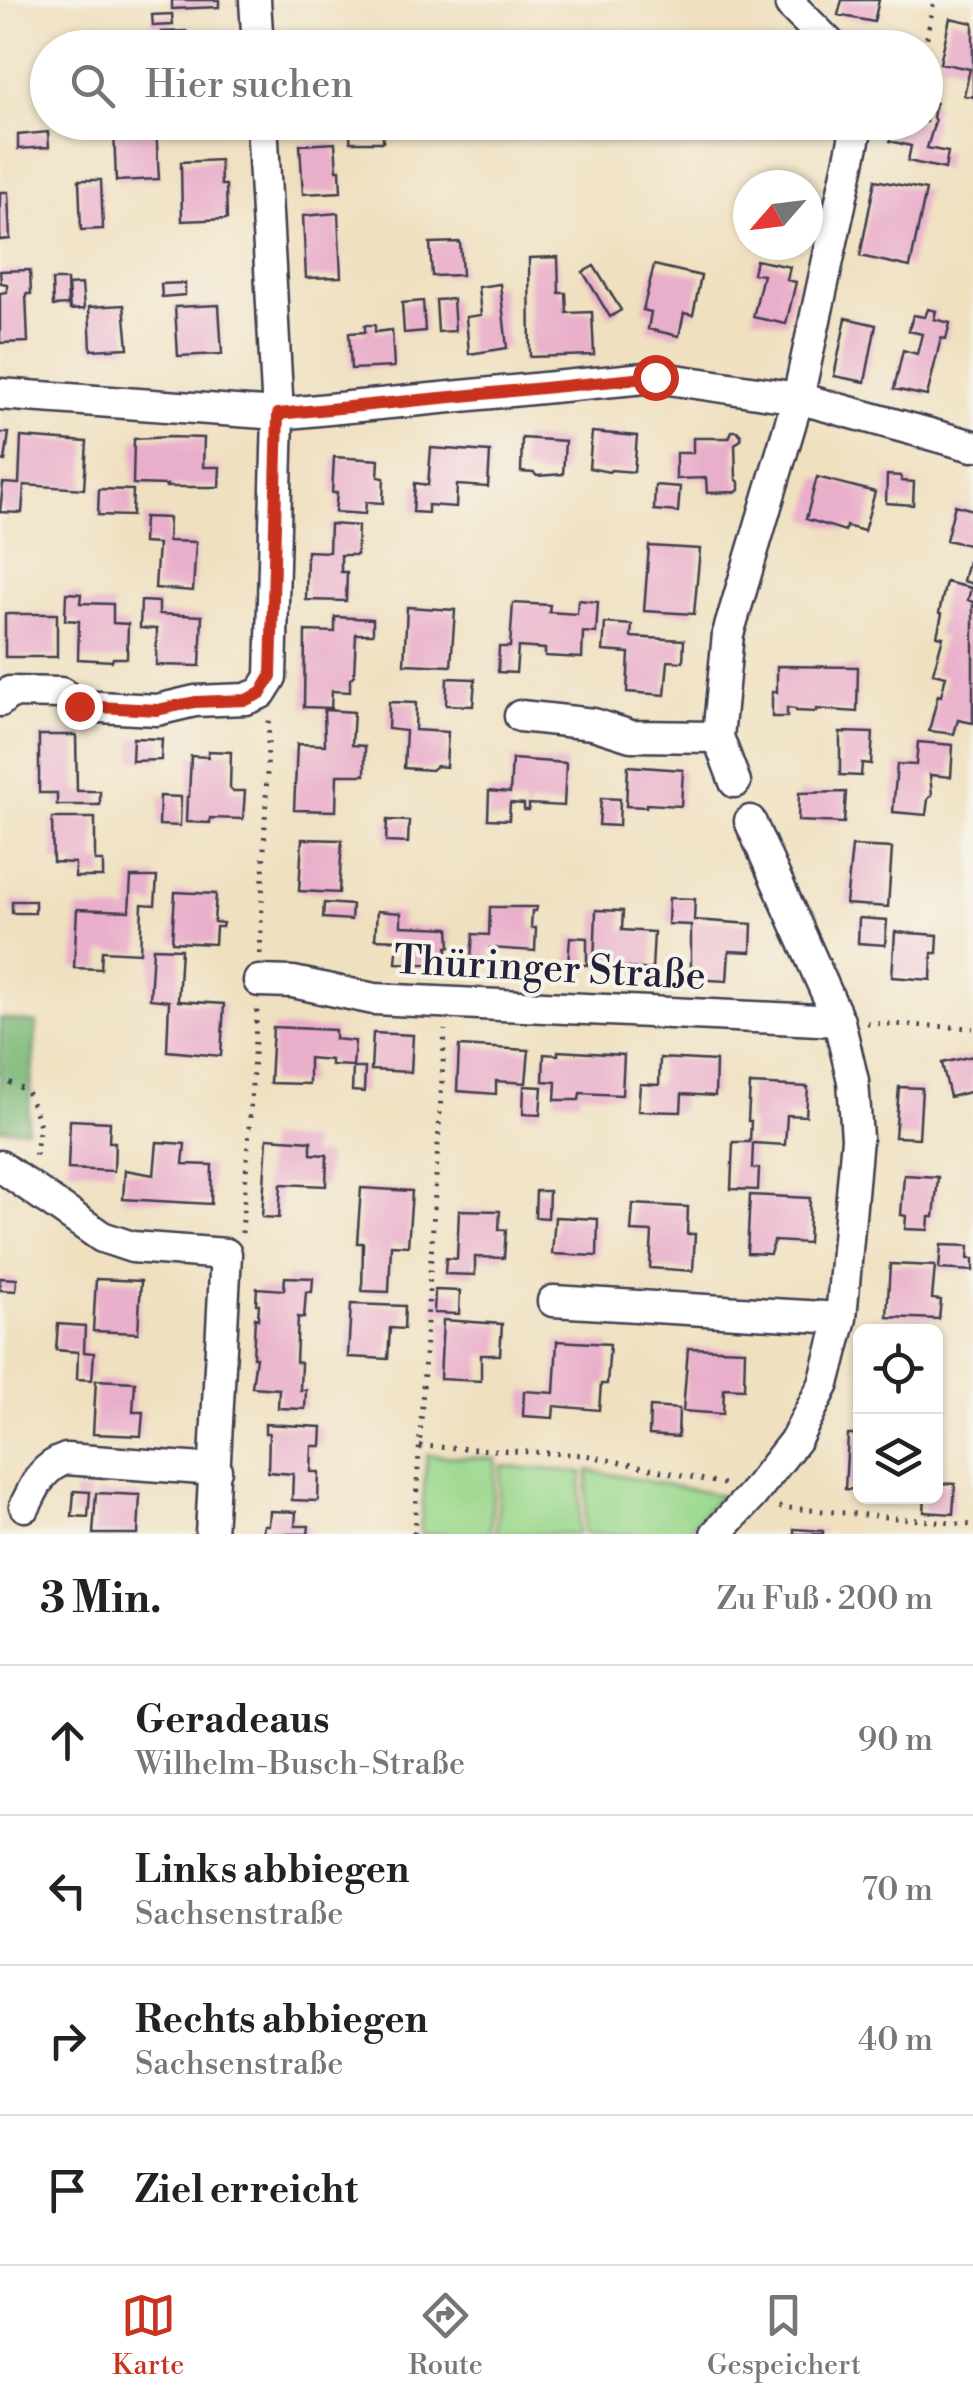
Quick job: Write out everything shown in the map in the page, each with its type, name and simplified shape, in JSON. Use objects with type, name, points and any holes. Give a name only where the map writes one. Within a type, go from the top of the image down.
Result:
[{"type":"street","points":[[255,0],[257,30]]},
{"type":"street","points":[[783,2],[814,30]]},
{"type":"street","points":[[0,701],[10,692],[62,693],[79,706],[157,710],[195,702],[246,700],[261,693],[271,676],[278,414],[263,140]]},
{"type":"street","points":[[735,782],[718,737],[728,634],[798,398],[854,140]]},
{"type":"street","points":[[0,394],[278,414],[655,377],[798,398],[973,446]]},
{"type":"street","points":[[520,716],[594,724],[631,736],[718,737]]},
{"type":"street","points":[[716,1534],[796,1438],[824,1384],[840,1318],[857,1138],[853,1081],[839,1022],[750,820]]},
{"type":"street","name":"Thüringer Straße","points":[[258,982],[293,982],[374,998],[839,1022]]},
{"type":"street","points":[[0,1166],[102,1237],[132,1246],[226,1254],[211,1534]]},
{"type":"street","points":[[553,1301],[840,1318]]},
{"type":"street","points":[[25,1506],[51,1464],[66,1459],[216,1470]]},
{"type":"path","points":[[928,30],[934,0]]},
{"type":"path","points":[[226,1254],[242,1233],[258,982],[269,721],[261,693]]},
{"type":"path","points":[[414,1534],[447,1002]]},
{"type":"path","points":[[839,1022],[973,1028]]},
{"type":"path","points":[[0,1078],[27,1091],[40,1125],[32,1186]]},
{"type":"path","points":[[420,1446],[585,1455],[724,1484],[767,1506],[973,1525]]},
{"type":"green space","points":[[0,1018],[37,1023],[27,1129],[0,1129]]},
{"type":"green space","points":[[427,1455],[496,1459],[490,1534],[420,1534]]},
{"type":"green space","points":[[501,1466],[582,1472],[578,1534],[496,1534]]},
{"type":"green space","points":[[588,1470],[721,1495],[683,1534],[584,1534]]},
{"type":"building","points":[[172,0],[219,0],[219,7],[172,9]]},
{"type":"building","points":[[842,0],[879,0],[874,22],[838,15]]},
{"type":"building","points":[[172,14],[173,25],[153,26],[152,15]]},
{"type":"building","points":[[950,18],[973,23],[973,97],[964,95],[970,69],[943,64]]},
{"type":"building","points":[[30,134],[30,140],[49,140],[49,147],[18,149],[18,135]]},
{"type":"building","points":[[114,140],[157,140],[159,179],[116,181]]},
{"type":"building","points":[[350,140],[383,140],[383,142]]},
{"type":"building","points":[[929,140],[927,148],[948,152],[945,169],[908,161],[911,146],[890,141]]},
{"type":"building","points":[[335,143],[341,192],[303,194],[300,145]]},
{"type":"building","points":[[220,160],[221,185],[226,185],[227,219],[182,221],[181,162]]},
{"type":"building","points":[[79,180],[101,180],[103,229],[81,230]]},
{"type":"building","points":[[875,180],[926,190],[910,267],[860,256]]},
{"type":"building","points":[[0,192],[8,192],[10,239],[0,240]]},
{"type":"building","points":[[338,213],[341,277],[306,278],[303,216]]},
{"type":"building","points":[[460,242],[462,275],[432,276],[430,243]]},
{"type":"building","points":[[558,257],[559,293],[566,293],[567,313],[592,312],[594,355],[530,357],[529,258]]},
{"type":"building","points":[[756,260],[790,267],[787,280],[796,282],[786,324],[753,317],[763,275],[753,273]]},
{"type":"building","points":[[654,265],[701,276],[693,315],[684,313],[679,336],[648,329],[651,312],[643,310]]},
{"type":"building","points":[[594,266],[621,310],[610,317],[583,272]]},
{"type":"building","points":[[30,270],[31,294],[26,294],[28,342],[0,343],[0,293],[7,292],[7,284],[1,283],[0,271]]},
{"type":"building","points":[[52,280],[67,280],[68,305],[53,306]]},
{"type":"building","points":[[185,283],[185,295],[162,297],[161,284]]},
{"type":"building","points":[[82,284],[84,309],[70,310],[68,285]]},
{"type":"building","points":[[500,284],[507,348],[469,354],[466,317],[481,315],[478,287]]},
{"type":"building","points":[[453,299],[455,331],[438,332],[436,300]]},
{"type":"building","points":[[423,301],[425,331],[404,333],[402,303]]},
{"type":"building","points":[[124,305],[128,348],[91,350],[89,307]]},
{"type":"building","points":[[219,305],[222,354],[178,356],[175,307]]},
{"type":"building","points":[[928,309],[936,311],[934,319],[950,323],[946,339],[941,338],[927,396],[894,389],[903,350],[917,354],[922,334],[909,331],[913,315],[925,317]]},
{"type":"building","points":[[846,318],[876,325],[865,382],[834,376]]},
{"type":"building","points":[[365,325],[375,325],[375,332],[392,330],[394,367],[351,369],[349,333],[365,332]]},
{"type":"building","points":[[732,431],[741,435],[735,444],[739,490],[707,493],[706,478],[676,479],[676,453],[693,453],[693,438],[729,438]]},
{"type":"building","points":[[592,432],[637,436],[634,472],[589,468]]},
{"type":"building","points":[[0,433],[9,433],[5,461],[0,460]]},
{"type":"building","points":[[21,437],[87,442],[84,489],[24,485],[22,513],[0,512],[3,483],[19,484]]},
{"type":"building","points":[[204,438],[203,467],[220,467],[219,487],[133,484],[134,439]]},
{"type":"building","points":[[522,438],[565,441],[563,474],[537,476],[521,472]]},
{"type":"building","points":[[431,448],[490,452],[488,487],[457,485],[456,507],[428,505],[428,513],[413,512],[415,483],[428,485]]},
{"type":"building","points":[[334,457],[379,460],[378,477],[384,478],[383,503],[366,502],[365,514],[335,512]]},
{"type":"building","points":[[887,475],[914,482],[913,505],[886,503]]},
{"type":"building","points":[[817,477],[875,492],[864,531],[846,526],[845,531],[806,519]]},
{"type":"building","points":[[655,485],[680,487],[678,512],[654,510]]},
{"type":"building","points":[[99,489],[133,490],[132,516],[98,515]]},
{"type":"building","points":[[955,505],[973,510],[973,546],[946,540]]},
{"type":"building","points":[[144,517],[169,518],[168,541],[196,542],[193,591],[155,588],[158,544],[143,543]]},
{"type":"building","points":[[330,524],[358,526],[357,555],[341,555],[341,572],[347,572],[346,601],[306,600],[307,551],[329,552]]},
{"type":"building","points":[[649,546],[700,549],[694,614],[644,611]]},
{"type":"building","points":[[968,561],[973,562],[973,584],[963,581]]},
{"type":"building","points":[[946,582],[971,588],[968,600],[973,602],[973,723],[958,720],[954,734],[929,731],[946,676],[933,673],[943,637],[937,636]]},
{"type":"building","points":[[66,593],[81,594],[80,603],[113,604],[113,623],[128,624],[127,658],[78,659],[79,621],[65,620]]},
{"type":"building","points":[[578,600],[598,602],[596,633],[583,632],[582,658],[545,656],[545,649],[518,647],[516,673],[498,672],[499,647],[510,647],[513,603],[550,605],[549,612],[577,614]]},
{"type":"building","points":[[141,601],[159,602],[159,614],[202,616],[200,666],[156,665],[157,629],[140,628]]},
{"type":"building","points":[[407,607],[455,610],[451,666],[404,664]]},
{"type":"building","points":[[5,614],[57,614],[57,657],[5,657]]},
{"type":"building","points":[[335,617],[373,619],[373,634],[356,634],[350,692],[332,691],[331,708],[304,707],[305,631],[335,632]]},
{"type":"building","points":[[605,623],[632,625],[631,637],[684,640],[683,662],[668,661],[665,695],[627,692],[629,653],[603,651]]},
{"type":"building","points":[[777,666],[858,667],[857,712],[787,708],[787,717],[772,717]]},
{"type":"building","points":[[447,678],[475,679],[473,706],[446,705]]},
{"type":"building","points":[[389,702],[416,703],[415,730],[448,732],[446,767],[404,768],[406,731],[388,729]]},
{"type":"building","points":[[324,710],[354,712],[352,745],[365,746],[365,775],[337,775],[336,811],[294,810],[297,744],[325,745]]},
{"type":"building","points":[[840,732],[873,733],[871,764],[862,763],[861,776],[840,775]]},
{"type":"building","points":[[39,735],[76,735],[77,791],[100,791],[100,805],[57,805],[57,793],[39,793]]},
{"type":"building","points":[[133,738],[162,739],[161,760],[132,761]]},
{"type":"building","points":[[918,742],[953,745],[951,777],[930,775],[932,795],[926,815],[893,812],[897,764],[916,765]]},
{"type":"building","points":[[208,751],[231,752],[230,788],[245,791],[243,819],[186,822],[191,756],[208,757]]},
{"type":"building","points":[[512,759],[566,763],[564,806],[529,804],[529,810],[524,810],[524,804],[510,803],[509,820],[488,819],[489,791],[510,793]]},
{"type":"building","points":[[628,766],[683,770],[681,806],[626,806]]},
{"type":"building","points":[[846,792],[844,823],[798,821],[799,793]]},
{"type":"building","points":[[160,796],[181,797],[180,826],[159,825]]},
{"type":"building","points":[[601,798],[620,799],[619,826],[599,825]]},
{"type":"building","points":[[52,818],[95,818],[95,861],[103,861],[103,877],[75,877],[75,863],[53,862]]},
{"type":"building","points":[[387,820],[409,821],[408,843],[386,842]]},
{"type":"building","points":[[302,839],[342,840],[339,893],[299,891]]},
{"type":"building","points":[[852,846],[892,848],[888,907],[846,904]]},
{"type":"building","points":[[131,877],[157,877],[155,905],[142,904],[140,953],[102,951],[101,969],[74,968],[77,909],[129,911]]},
{"type":"building","points":[[175,892],[216,894],[214,922],[223,923],[216,927],[215,944],[172,942]]},
{"type":"building","points":[[669,898],[695,899],[694,920],[752,924],[751,952],[729,951],[727,981],[691,979],[691,925],[668,924]]},
{"type":"building","points":[[12,901],[35,901],[35,913],[12,913]]},
{"type":"building","points":[[324,903],[352,905],[351,920],[323,918]]},
{"type":"building","points":[[490,907],[537,907],[532,911],[531,928],[536,928],[535,951],[490,948],[489,961],[471,960],[473,934],[489,935]]},
{"type":"building","points":[[596,910],[623,911],[622,930],[654,932],[652,970],[594,965]]},
{"type":"building","points":[[377,911],[401,913],[401,926],[449,928],[447,965],[396,963],[398,940],[375,939]]},
{"type":"building","points":[[859,918],[887,920],[885,945],[858,943]]},
{"type":"building","points":[[895,932],[938,935],[937,953],[932,953],[931,980],[892,977]]},
{"type":"building","points":[[570,937],[587,938],[587,965],[568,964]]},
{"type":"building","points":[[153,948],[181,949],[178,1001],[224,1004],[221,1056],[167,1051],[169,1001],[150,999]]},
{"type":"building","points":[[273,1027],[335,1030],[335,1039],[355,1041],[353,1066],[309,1058],[309,1084],[270,1083]]},
{"type":"building","points":[[373,1033],[413,1035],[411,1072],[371,1070]]},
{"type":"building","points":[[459,1046],[529,1050],[526,1083],[496,1081],[496,1094],[457,1091]]},
{"type":"building","points":[[558,1051],[624,1055],[622,1095],[580,1093],[579,1100],[555,1100],[556,1082],[543,1081],[544,1054],[558,1055]]},
{"type":"building","points":[[973,1056],[973,1091],[950,1097],[942,1063]]},
{"type":"building","points":[[660,1058],[716,1061],[715,1096],[682,1094],[681,1112],[638,1111],[640,1084],[659,1085]]},
{"type":"building","points":[[353,1068],[365,1068],[364,1092],[352,1091]]},
{"type":"building","points":[[750,1084],[808,1087],[806,1116],[787,1115],[785,1145],[753,1143],[752,1168],[759,1169],[758,1190],[731,1189],[733,1142],[750,1142]]},
{"type":"building","points":[[524,1086],[542,1087],[540,1115],[523,1114]]},
{"type":"building","points":[[899,1087],[922,1088],[919,1138],[895,1137]]},
{"type":"building","points":[[70,1120],[110,1122],[109,1142],[115,1142],[114,1171],[68,1169]]},
{"type":"building","points":[[267,1138],[311,1141],[311,1154],[327,1155],[326,1186],[281,1184],[279,1218],[262,1217]]},
{"type":"building","points":[[157,1142],[185,1144],[183,1164],[212,1165],[211,1204],[123,1199],[125,1170],[154,1175]]},
{"type":"building","points":[[904,1175],[938,1177],[934,1217],[929,1217],[928,1230],[905,1229],[906,1216],[901,1215]]},
{"type":"building","points":[[361,1188],[412,1191],[408,1246],[391,1245],[389,1292],[362,1291],[363,1243],[357,1243]]},
{"type":"building","points":[[536,1191],[549,1191],[548,1218],[535,1217]]},
{"type":"building","points":[[750,1195],[810,1198],[808,1243],[774,1241],[770,1254],[747,1253]]},
{"type":"building","points":[[633,1204],[688,1207],[687,1234],[695,1234],[693,1271],[650,1268],[652,1232],[631,1231]]},
{"type":"building","points":[[459,1210],[500,1211],[499,1230],[506,1230],[504,1258],[475,1257],[475,1275],[445,1274],[446,1258],[457,1259]]},
{"type":"building","points":[[555,1217],[598,1219],[597,1256],[552,1254]]},
{"type":"building","points":[[941,1245],[969,1246],[968,1259],[973,1259],[973,1271],[939,1269]]},
{"type":"building","points":[[890,1264],[935,1266],[932,1299],[941,1300],[939,1319],[887,1317]]},
{"type":"building","points":[[285,1277],[313,1278],[312,1292],[306,1292],[304,1318],[298,1317],[296,1362],[301,1363],[300,1390],[306,1390],[305,1409],[278,1408],[279,1389],[252,1387],[257,1288],[284,1290]]},
{"type":"building","points":[[0,1278],[17,1279],[16,1291],[0,1290]]},
{"type":"building","points":[[96,1279],[141,1281],[138,1333],[93,1331]]},
{"type":"building","points":[[435,1290],[460,1291],[459,1314],[434,1313]]},
{"type":"building","points":[[351,1304],[405,1306],[404,1329],[390,1328],[388,1359],[348,1357]]},
{"type":"building","points":[[443,1320],[502,1324],[500,1355],[481,1355],[481,1381],[440,1379]]},
{"type":"building","points":[[58,1324],[85,1326],[84,1352],[94,1353],[92,1380],[77,1379],[78,1352],[56,1350]]},
{"type":"building","points":[[557,1341],[610,1344],[607,1384],[601,1384],[599,1410],[554,1406],[553,1418],[523,1416],[524,1391],[554,1393]]},
{"type":"building","points":[[688,1348],[745,1350],[744,1389],[724,1388],[723,1414],[683,1411]]},
{"type":"building","points":[[96,1380],[135,1382],[133,1412],[143,1412],[141,1436],[93,1434]]},
{"type":"building","points":[[650,1407],[679,1409],[678,1437],[649,1435]]},
{"type":"building","points":[[265,1424],[322,1427],[321,1446],[312,1446],[311,1472],[319,1472],[318,1501],[292,1500],[293,1474],[268,1472],[269,1433],[265,1433]]},
{"type":"building","points":[[848,1435],[853,1435],[853,1490],[845,1489]]},
{"type":"building","points":[[943,1483],[955,1484],[953,1514],[924,1512],[924,1504],[943,1504]]},
{"type":"building","points":[[74,1491],[90,1492],[88,1517],[72,1516]]},
{"type":"building","points":[[96,1493],[140,1495],[138,1534],[93,1534]]},
{"type":"building","points":[[270,1511],[296,1512],[295,1526],[309,1526],[308,1534],[263,1534],[264,1525],[269,1525]]},
{"type":"building","points":[[794,1529],[823,1531],[823,1534],[794,1534]]},
{"type":"route","points":[[79,706],[157,710],[195,702],[246,700],[261,693],[271,676],[278,414],[655,377]]}]
